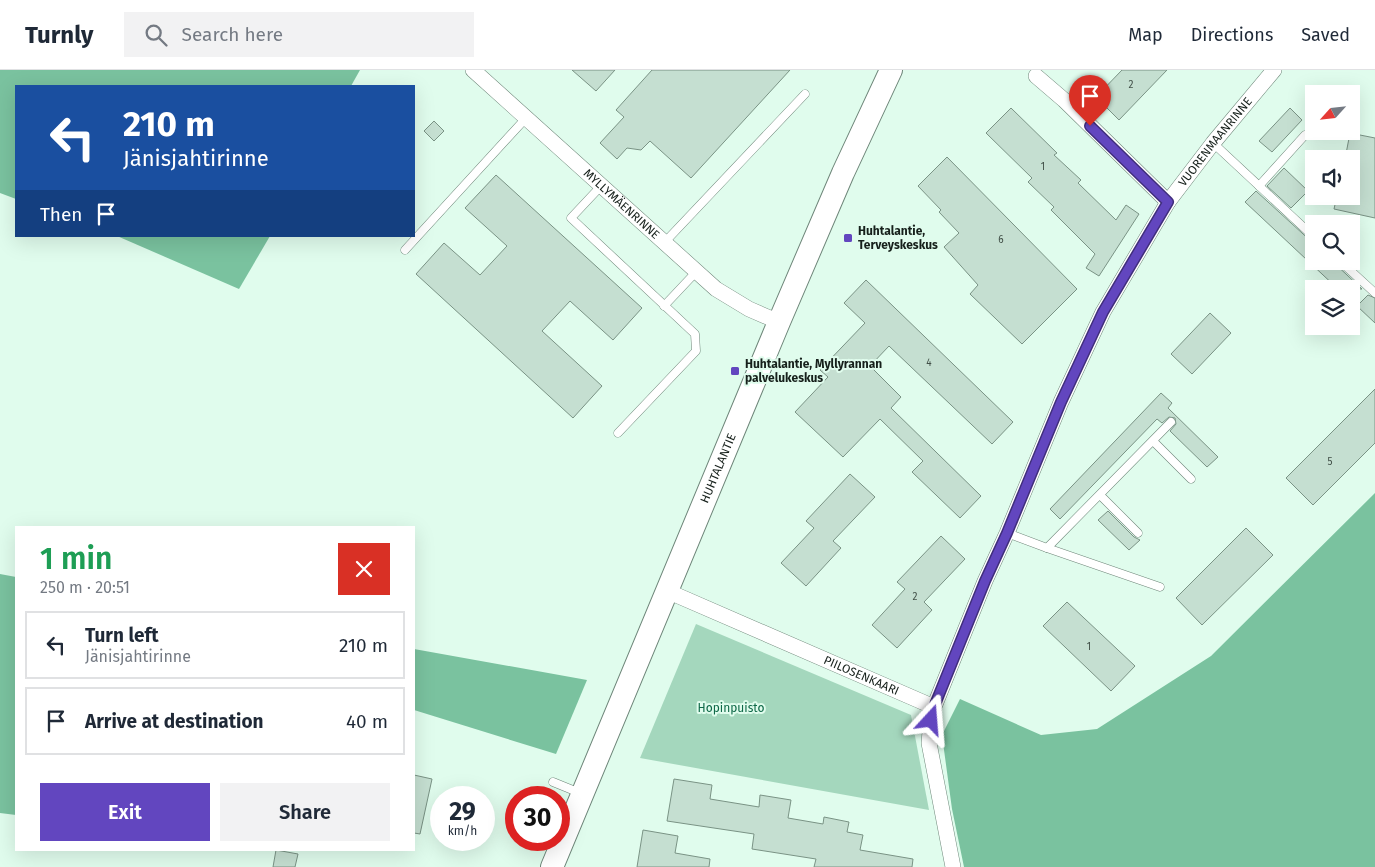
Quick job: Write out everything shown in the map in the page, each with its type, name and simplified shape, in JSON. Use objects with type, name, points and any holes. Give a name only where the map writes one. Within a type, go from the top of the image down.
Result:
[{"type":"main road","name":"HUHTALANTIE","points":[[552,867],[779,322],[843,173],[891,70]]},
{"type":"street","name":"MYLLYMÄENRINNE","points":[[473,70],[716,289],[739,304],[779,322]]},
{"type":"street","name":"VUORENMAANRINNE","points":[[934,707],[1061,402],[1103,312],[1168,202],[1213,143],[1274,70]]},
{"type":"street","points":[[1033,73],[1064,100],[1168,202]]},
{"type":"street","name":"PIILOSENKAARI","points":[[667,591],[934,707]]},
{"type":"street","points":[[934,707],[929,743],[953,867]]},
{"type":"lane","points":[[664,243],[805,94]]},
{"type":"lane","points":[[405,250],[526,118]]},
{"type":"lane","points":[[1259,186],[1305,135]]},
{"type":"lane","points":[[1213,143],[1305,229]]},
{"type":"lane","points":[[601,186],[571,218],[695,334],[696,351],[618,433]]},
{"type":"lane","points":[[1350,270],[1375,293]]},
{"type":"lane","points":[[664,306],[696,272]]},
{"type":"lane","points":[[1048,548],[1172,422]]},
{"type":"lane","points":[[1153,441],[1192,479]]},
{"type":"lane","points":[[1100,495],[1138,532]]},
{"type":"lane","points":[[1007,533],[1160,587]]},
{"type":"lane","points":[[553,782],[584,794]]},
{"type":"green space","points":[[0,70],[360,70],[352,85],[15,85],[15,199],[0,193]]},
{"type":"green space","points":[[119,237],[269,237],[239,289]]},
{"type":"green space","points":[[1375,493],[1375,867],[964,867],[952,809],[942,735],[960,699],[1041,735],[1097,729],[1211,656]]},
{"type":"green space","points":[[0,574],[15,577],[15,815],[0,813]]},
{"type":"green space","name":"Hopinpuisto","points":[[696,624],[911,715],[929,810],[640,758]]},
{"type":"green space","points":[[415,649],[587,680],[556,754],[415,710]]},
{"type":"building","points":[[572,70],[615,70],[596,91]]},
{"type":"building","points":[[652,70],[790,70],[691,178],[650,141],[641,150],[627,148],[617,159],[600,143],[624,117],[616,110]]},
{"type":"building","points":[[1122,70],[1167,70],[1119,120],[1096,97]]},
{"type":"building","points":[[1011,108],[1057,153],[1054,155],[1081,180],[1078,183],[1116,220],[1126,205],[1139,214],[1099,276],[1086,268],[1095,254],[1051,210],[1054,207],[1028,182],[1032,178],[986,133]]},
{"type":"building","points":[[1290,108],[1302,120],[1272,152],[1259,141]]},
{"type":"building","points":[[434,121],[444,131],[434,141],[424,131]]},
{"type":"building","points":[[1360,135],[1375,138],[1375,218],[1334,209],[1335,205],[1360,205],[1360,150],[1347,150],[1349,140],[1360,140]]},
{"type":"building","points":[[947,157],[1077,289],[1022,344],[970,294],[978,285],[944,247],[959,233],[939,212],[941,210],[918,186]]},
{"type":"building","points":[[1284,168],[1305,188],[1305,194],[1291,208],[1267,186]]},
{"type":"building","points":[[496,175],[642,308],[613,340],[570,301],[542,331],[602,386],[573,418],[416,274],[444,243],[480,275],[507,246],[465,208]]},
{"type":"building","points":[[1256,191],[1305,236],[1305,258],[1245,202]]},
{"type":"building","points":[[1318,270],[1342,270],[1352,280],[1328,280]]},
{"type":"building","points":[[866,280],[1013,422],[992,444],[889,346],[870,366],[901,397],[891,408],[981,496],[960,518],[912,472],[923,461],[880,419],[843,457],[795,412],[828,377],[820,370],[865,323],[844,303]]},
{"type":"building","points":[[1368,295],[1375,298],[1375,323],[1360,309],[1360,303]]},
{"type":"building","points":[[1210,313],[1231,333],[1192,374],[1171,354]]},
{"type":"building","points":[[1375,389],[1375,443],[1313,505],[1286,478]]},
{"type":"building","points":[[1161,393],[1172,403],[1168,408],[1218,457],[1207,467],[1170,431],[1176,424],[1175,418],[1169,417],[1162,423],[1157,419],[1060,519],[1050,509]]},
{"type":"building","points":[[850,474],[875,497],[833,541],[841,548],[806,586],[781,563],[814,528],[806,521]]},
{"type":"building","points":[[1108,511],[1134,537],[1140,540],[1129,550],[1098,520]]},
{"type":"building","points":[[1246,528],[1273,555],[1202,625],[1176,598]]},
{"type":"building","points":[[941,536],[965,559],[924,602],[932,610],[897,648],[872,625],[905,589],[897,582]]},
{"type":"building","points":[[1067,602],[1135,666],[1111,691],[1043,626]]},
{"type":"building","points":[[415,775],[432,779],[420,834],[415,833]]},
{"type":"building","points":[[674,779],[712,785],[710,799],[759,807],[760,795],[791,800],[788,818],[823,824],[824,817],[849,822],[847,832],[863,835],[860,850],[913,859],[912,867],[814,867],[816,859],[752,849],[754,834],[667,821]]},
{"type":"building","points":[[643,830],[678,836],[675,853],[710,859],[709,867],[637,867]]},
{"type":"building","points":[[276,851],[298,854],[295,867],[273,867]]},
{"type":"place","name":"Huhtalantie, Terveyskeskus","points":[[848,238]]},
{"type":"place","name":"Huhtalantie, Myllyrannan palvelukeskus","points":[[735,371]]},
{"type":"route","points":[[931,720],[934,707],[985,581],[1061,402],[1103,312],[1168,202],[1090,126]]}]
